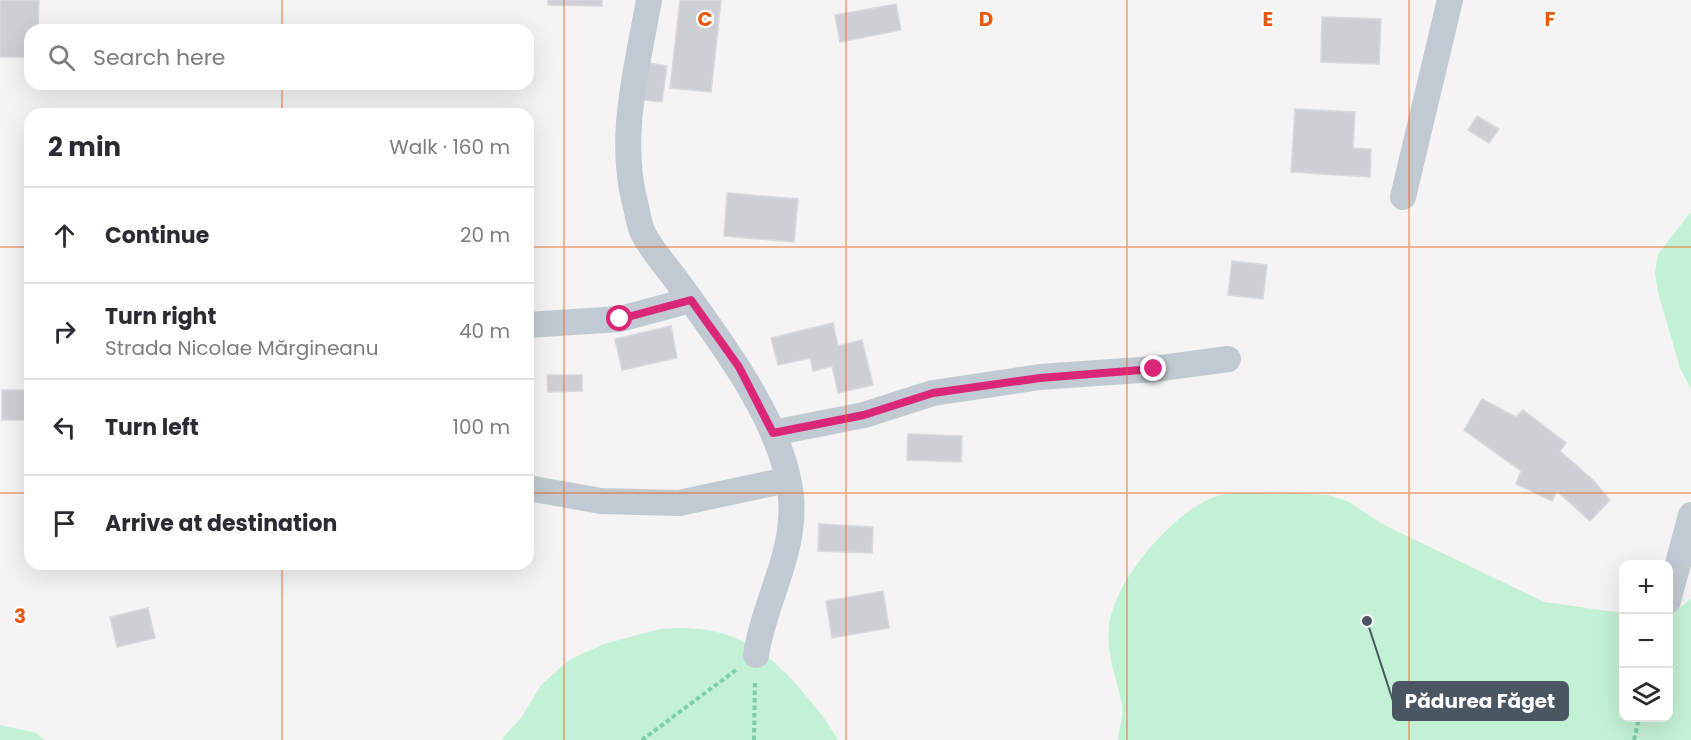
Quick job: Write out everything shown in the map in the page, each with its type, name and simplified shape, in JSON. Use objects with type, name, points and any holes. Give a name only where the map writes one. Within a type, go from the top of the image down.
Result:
[{"type":"street","points":[[649,0],[626,131],[630,188],[643,233],[739,367],[773,433],[788,480],[791,498],[787,556],[771,606],[760,626],[756,655]]},
{"type":"street","points":[[1403,197],[1450,0]]},
{"type":"street","points":[[534,325],[620,319],[691,300]]},
{"type":"street","points":[[773,433],[864,415],[933,393],[1040,378],[1154,369],[1228,359]]},
{"type":"street","points":[[534,489],[601,501],[679,503],[788,480]]},
{"type":"street","points":[[1673,582],[1691,515]]},
{"type":"path","points":[[642,740],[756,655]]},
{"type":"path","points":[[754,740],[756,655]]},
{"type":"path","points":[[1634,740],[1639,722]]},
{"type":"green space","points":[[1691,212],[1691,389],[1680,368],[1658,292],[1655,273],[1658,254]]},
{"type":"green space","points":[[1233,493],[1329,495],[1349,502],[1382,524],[1544,602],[1619,612],[1619,722],[1673,722],[1673,610],[1691,599],[1691,740],[1118,740],[1122,708],[1108,638],[1113,610],[1132,571],[1163,534],[1198,505],[1214,497]]},
{"type":"green space","points":[[680,628],[725,634],[760,652],[791,679],[825,719],[838,740],[501,740],[521,718],[541,685],[569,660],[604,644],[660,629]]},
{"type":"green space","points":[[0,725],[36,733],[45,740],[0,740]]},
{"type":"building","points":[[0,0],[39,0],[38,24],[24,24],[24,57],[0,57]]},
{"type":"building","points":[[548,0],[602,0],[602,6],[548,5]]},
{"type":"building","points":[[680,0],[721,0],[711,92],[670,88]]},
{"type":"building","points":[[896,4],[901,30],[840,42],[835,15]]},
{"type":"building","points":[[1322,17],[1381,19],[1379,64],[1321,62]]},
{"type":"building","points":[[648,63],[667,66],[662,102],[643,100]]},
{"type":"building","points":[[1295,109],[1355,112],[1353,148],[1371,149],[1370,177],[1291,172]]},
{"type":"building","points":[[1477,116],[1499,129],[1489,143],[1468,130]]},
{"type":"building","points":[[727,193],[798,199],[794,242],[724,236]]},
{"type":"building","points":[[1232,261],[1267,265],[1263,299],[1228,295]]},
{"type":"building","points":[[833,323],[838,346],[862,340],[873,385],[838,393],[832,366],[813,371],[810,358],[778,365],[771,338]]},
{"type":"building","points":[[671,326],[677,358],[622,370],[615,339]]},
{"type":"building","points":[[547,375],[582,375],[582,391],[548,392]]},
{"type":"building","points":[[2,390],[24,390],[24,420],[2,420]]},
{"type":"building","points":[[1482,399],[1516,417],[1523,410],[1566,443],[1560,451],[1593,480],[1610,500],[1590,521],[1557,491],[1552,501],[1516,484],[1521,471],[1464,430]]},
{"type":"building","points":[[908,434],[962,436],[961,462],[907,460]]},
{"type":"building","points":[[819,524],[873,527],[872,553],[818,551]]},
{"type":"building","points":[[883,591],[889,628],[832,638],[826,601]]},
{"type":"building","points":[[148,608],[155,638],[117,647],[110,617]]},
{"type":"place","name":"Pădurea Făget","points":[[1367,621]]},
{"type":"route","points":[[620,319],[691,300],[739,367],[773,433],[864,415],[933,393],[1040,378],[1154,369]]}]
